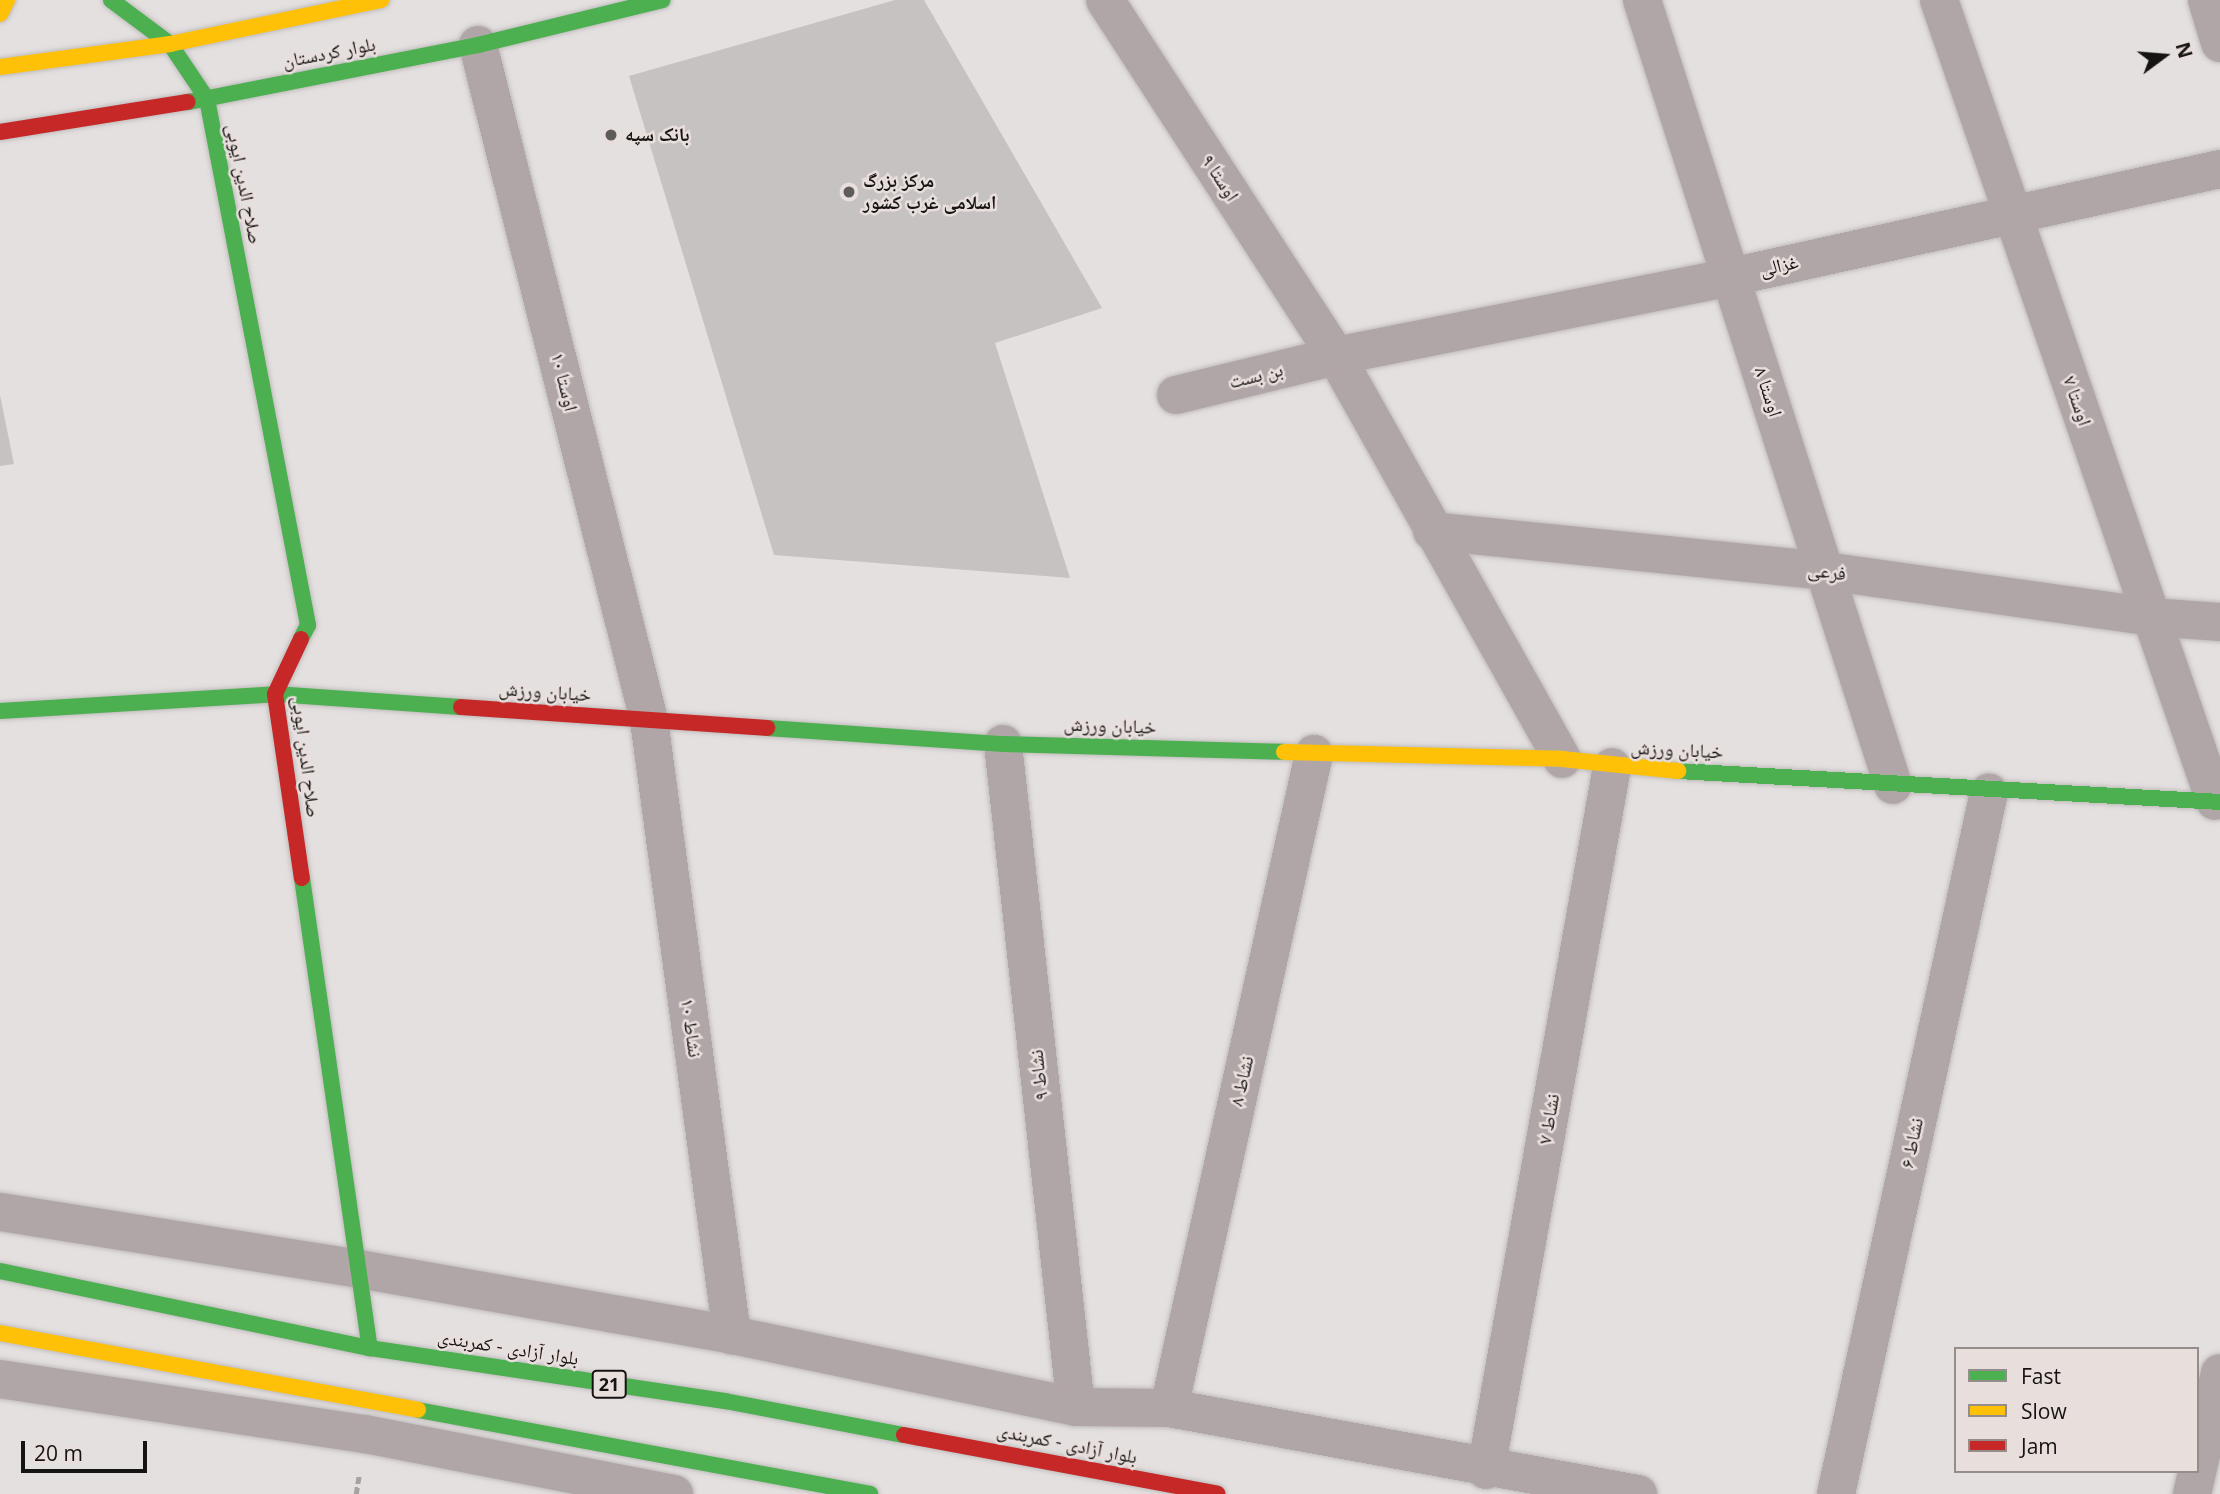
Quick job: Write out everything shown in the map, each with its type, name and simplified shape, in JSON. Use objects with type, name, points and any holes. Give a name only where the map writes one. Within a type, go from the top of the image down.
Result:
[{"type":"street","points":[[0,14],[7,0]]},
{"type":"street","points":[[111,0],[170,44],[206,99]]},
{"type":"street","points":[[0,67],[170,44],[381,0]]},
{"type":"street","name":"بلوار کردستان","points":[[0,132],[206,99],[478,45],[663,0]]},
{"type":"street","name":"اوستا ۹","points":[[1105,0],[1336,356],[1562,759]]},
{"type":"street","name":"اوستا ۸","points":[[1642,0],[1893,785]]},
{"type":"street","name":"اوستا ۷","points":[[1939,0],[2151,617],[2218,802]]},
{"type":"street","points":[[2207,0],[2220,43]]},
{"type":"street","name":"اوستا ۱۰","points":[[478,45],[649,720]]},
{"type":"street","name":"صلاح الدین ایوبی","points":[[206,99],[308,625],[275,694],[370,1348]]},
{"type":"street","name":"غزالی","points":[[1336,356],[1731,277],[2220,169]]},
{"type":"street","name":"بن بست","points":[[1176,396],[1336,356]]},
{"type":"street","name":"فرعی","points":[[1432,531],[1825,571],[2151,617],[2220,622]]},
{"type":"street","name":"خیابان ورزش","points":[[0,711],[275,694],[1003,744],[1562,759],[1612,768],[1989,792],[2218,802]]},
{"type":"street","name":"نشاط ۱۰","points":[[649,720],[732,1335]]},
{"type":"street","name":"نشاط ۹","points":[[1003,744],[1076,1407]]},
{"type":"street","name":"نشاط ۸","points":[[1169,1408],[1314,754]]},
{"type":"street","name":"نشاط ۷","points":[[1486,1469],[1612,768]]},
{"type":"street","name":"نشاط ۶","points":[[1836,1494],[1989,792]]},
{"type":"street","points":[[0,1212],[359,1269],[732,1335],[1076,1407],[1169,1408],[1486,1469],[1638,1494]]},
{"type":"street","name":"بلوار آزادی - کمربندی","points":[[0,1271],[370,1348],[725,1401],[1218,1494]]},
{"type":"street","points":[[0,1333],[870,1494]]},
{"type":"street","points":[[2199,1464],[2220,1373]]},
{"type":"street","points":[[0,1379],[365,1434],[674,1494]]},
{"type":"street","points":[[2192,1494],[2197,1473]]},
{"type":"building","name":"مرکز بزرگ اسلامی غرب کشور","points":[[895,0],[924,0],[1102,308],[995,343],[1070,578],[774,555],[629,76]]},
{"type":"building","points":[[0,395],[14,464],[0,466]]},
{"type":"traffic: fast","points":[[111,0],[170,44],[207,99],[308,625],[301,639]]},
{"type":"traffic: fast","points":[[188,102],[478,45],[663,0]]},
{"type":"traffic: fast","points":[[0,711],[275,694],[461,707]]},
{"type":"traffic: fast","points":[[767,728],[1003,744],[1284,752]]},
{"type":"traffic: fast","points":[[1678,771],[2220,802]]},
{"type":"traffic: fast","points":[[302,878],[370,1348]]},
{"type":"traffic: fast","points":[[0,1271],[370,1348],[725,1401],[904,1435]]},
{"type":"traffic: fast","points":[[418,1410],[870,1494]]},
{"type":"traffic: slow","points":[[0,14],[7,0]]},
{"type":"traffic: slow","points":[[0,67],[170,44],[381,0]]},
{"type":"traffic: slow","points":[[1284,752],[1562,759],[1678,771]]},
{"type":"traffic: slow","points":[[0,1333],[418,1410]]},
{"type":"traffic: jam","points":[[0,132],[188,102]]},
{"type":"traffic: jam","points":[[301,639],[275,694],[302,878]]},
{"type":"traffic: jam","points":[[461,707],[767,728]]},
{"type":"traffic: jam","points":[[904,1435],[1218,1494]]},
{"type":"place","name":"بانک سپه","points":[[611,135]]},
{"type":"place","name":"مرکز بزرگ اسلامی غرب کشور","points":[[849,192]]}]
